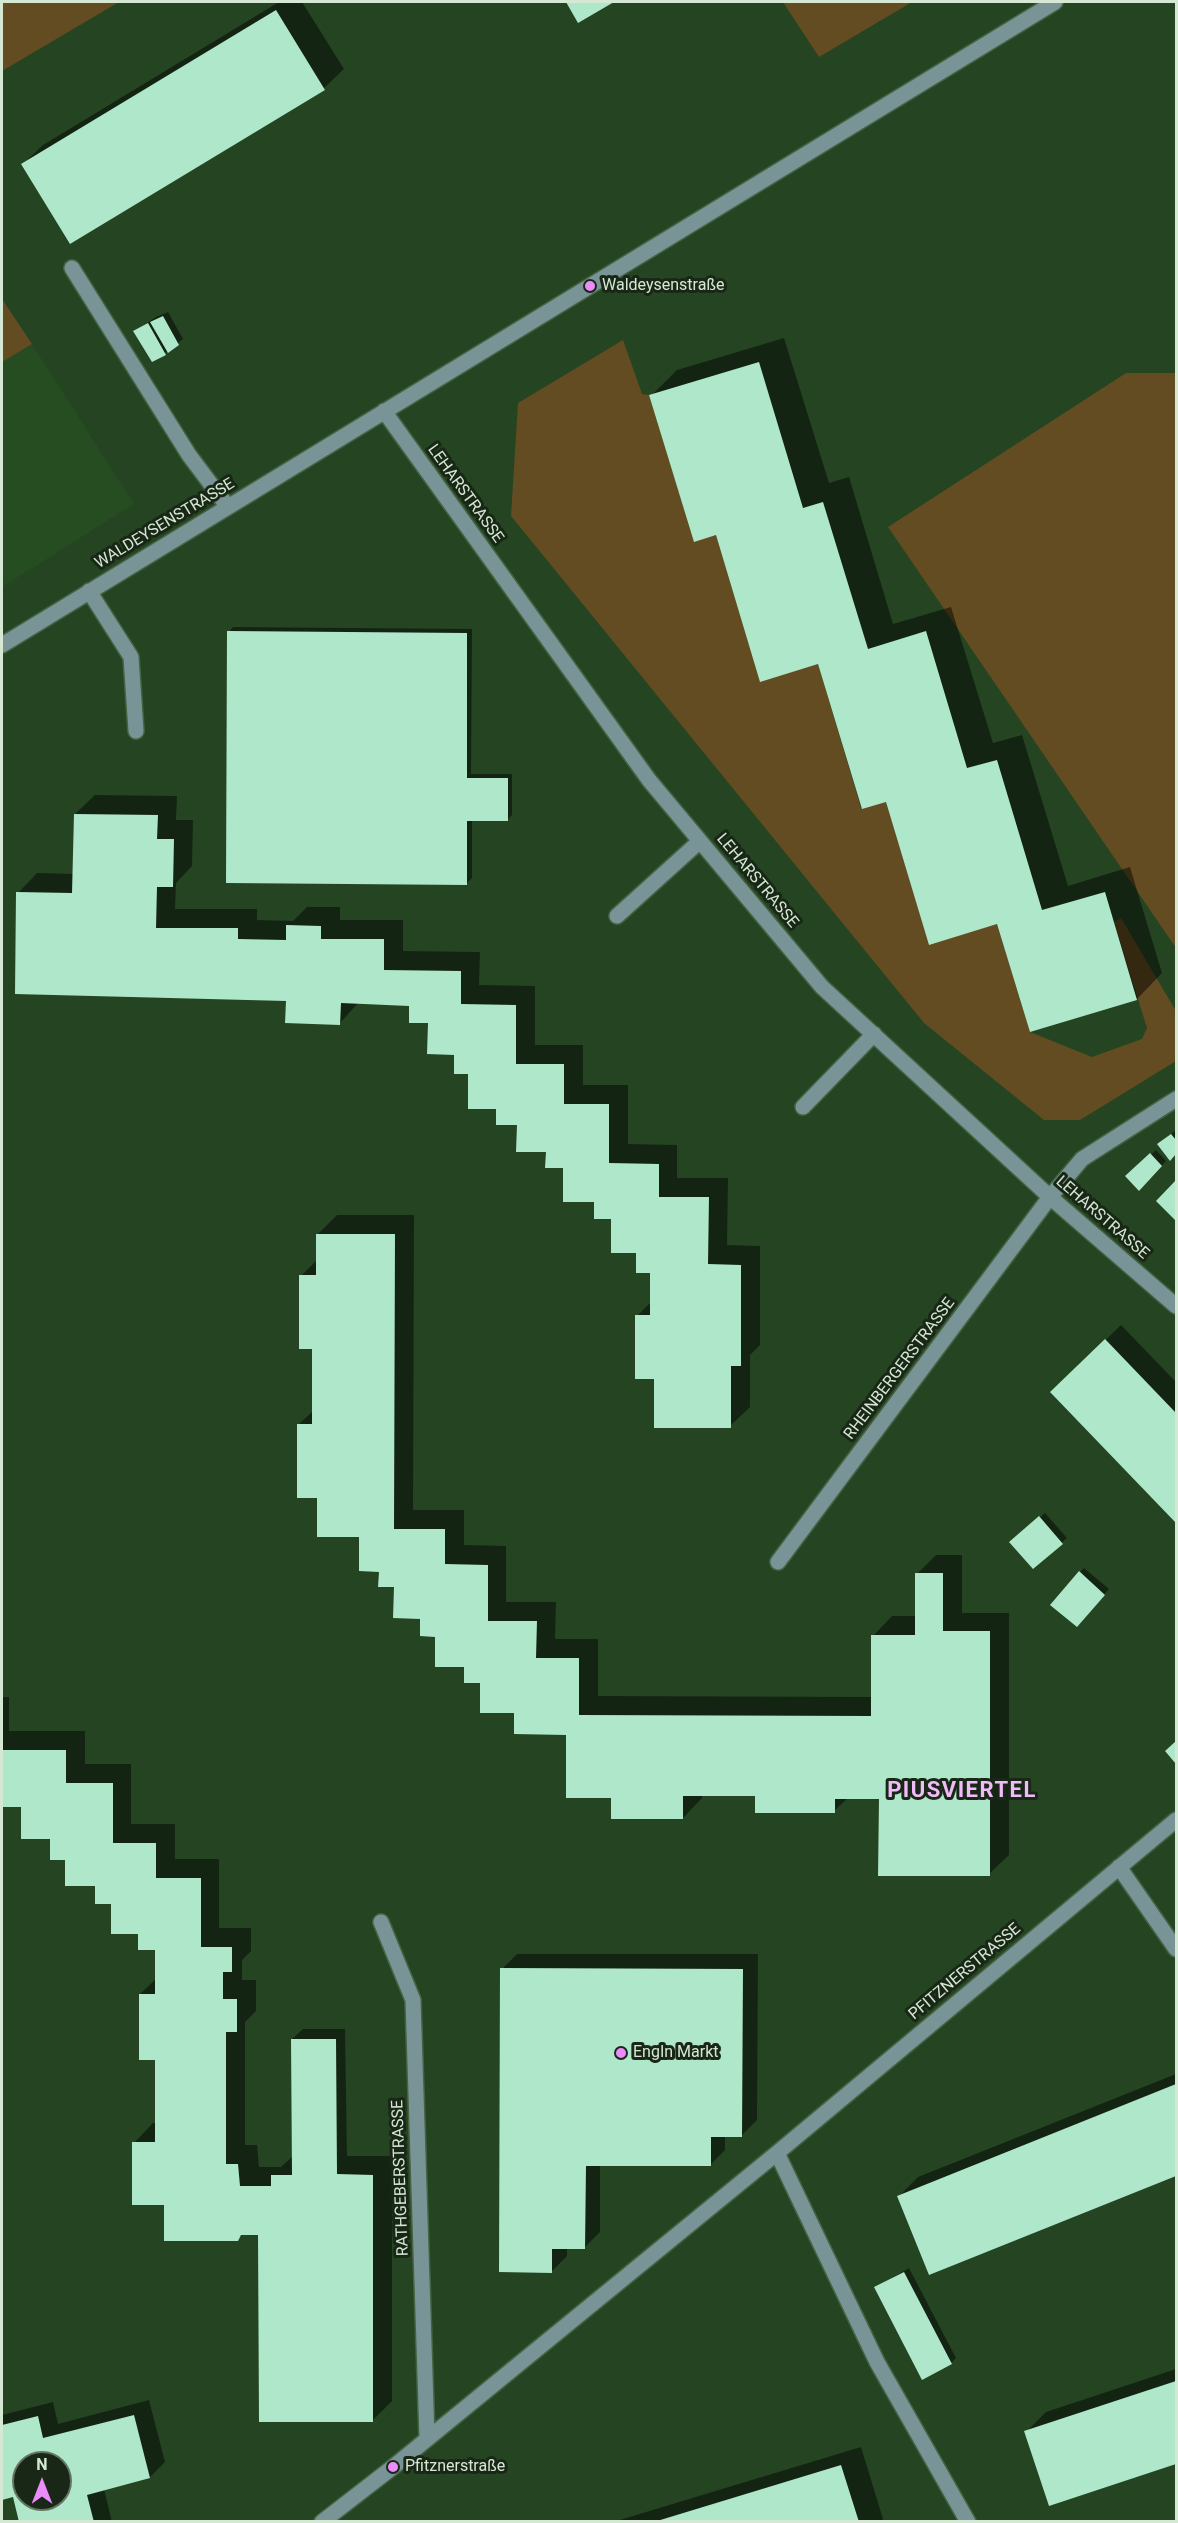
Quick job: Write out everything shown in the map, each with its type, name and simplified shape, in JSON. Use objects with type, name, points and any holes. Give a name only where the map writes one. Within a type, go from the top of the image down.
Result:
[{"type":"street","name":"WALDEYSENSTRASSE","points":[[2,645],[1055,2]]},
{"type":"street","points":[[72,268],[189,455],[228,507]]},
{"type":"street","name":"LEHARSTRASSE","points":[[384,411],[649,780],[822,987],[1050,1197],[1176,1306]]},
{"type":"street","points":[[89,591],[131,657],[136,731]]},
{"type":"street","points":[[618,916],[700,841]]},
{"type":"street","points":[[803,1107],[874,1035]]},
{"type":"street","name":"RHEINBERGERSTRASSE","points":[[778,1562],[1050,1197],[1082,1159],[1176,1099]]},
{"type":"street","name":"PFITZNERSTRASSE","points":[[322,2522],[777,2152],[1176,1820]]},
{"type":"street","points":[[1119,1867],[1176,1949]]},
{"type":"street","name":"RATHGEBERSTRASSE","points":[[381,1922],[413,2000],[427,2438]]},
{"type":"street","points":[[777,2152],[877,2362],[968,2522]]},
{"type":"shaded area","points":[[2,2],[119,2],[2,71]]},
{"type":"shaded area","points":[[783,2],[912,2],[819,57]]},
{"type":"shaded area","points":[[2,299],[32,344],[2,362]]},
{"type":"shaded area","points":[[623,340],[642,394],[649,395],[694,541],[716,535],[760,681],[818,664],[861,808],[886,802],[929,944],[997,924],[1030,1032],[1092,1057],[1142,1039],[1147,1028],[1114,922],[1121,918],[1176,1011],[1176,1061],[1080,1120],[1044,1120],[924,1023],[511,516],[518,403]]},
{"type":"shaded area","points":[[32,344],[134,504],[2,587],[2,362]]},
{"type":"shaded area","points":[[1126,373],[1176,373],[1176,948],[888,527]]},
{"type":"building","points":[[566,2],[614,2],[578,23]]},
{"type":"building","points":[[276,10],[325,90],[70,244],[21,164]]},
{"type":"building","points":[[163,316],[179,345],[168,353],[150,322]]},
{"type":"building","points":[[148,323],[166,355],[152,362],[133,331]]},
{"type":"building","points":[[759,362],[803,508],[823,502],[868,649],[926,631],[967,768],[997,760],[1042,910],[1105,892],[1137,1000],[1030,1032],[997,924],[929,945],[886,802],[862,809],[818,664],[760,682],[716,535],[694,542],[649,395]]},
{"type":"building","points":[[227,631],[467,633],[467,778],[508,778],[508,821],[467,821],[467,885],[226,883]]},
{"type":"building","points":[[74,814],[158,815],[157,839],[174,839],[173,887],[157,887],[156,928],[238,928],[238,939],[286,940],[286,925],[321,926],[321,939],[384,939],[384,970],[461,971],[461,1004],[516,1005],[516,1064],[564,1064],[564,1104],[609,1104],[609,1163],[659,1164],[659,1197],[709,1197],[708,1264],[741,1265],[741,1366],[731,1366],[731,1428],[654,1428],[654,1379],[635,1379],[635,1315],[650,1315],[650,1273],[636,1273],[636,1253],[611,1253],[611,1219],[594,1219],[594,1202],[563,1202],[563,1168],[545,1168],[546,1152],[516,1152],[517,1125],[496,1125],[496,1109],[468,1109],[468,1074],[454,1074],[454,1055],[427,1054],[428,1023],[409,1023],[409,1006],[341,1003],[340,1025],[285,1023],[286,1001],[15,994],[16,892],[72,893]]},
{"type":"building","points":[[1171,1134],[1176,1140],[1176,1154],[1170,1161],[1157,1144]]},
{"type":"building","points":[[1150,1153],[1162,1166],[1139,1191],[1125,1176]]},
{"type":"building","points":[[1176,1180],[1176,1221],[1156,1201]]},
{"type":"building","points":[[316,1234],[395,1234],[394,1529],[445,1529],[445,1564],[488,1565],[488,1621],[537,1621],[536,1658],[579,1658],[579,1715],[871,1716],[871,1635],[915,1635],[915,1573],[943,1573],[943,1631],[990,1631],[990,1876],[878,1876],[879,1799],[835,1799],[835,1813],[755,1813],[755,1796],[683,1796],[683,1819],[611,1819],[611,1798],[566,1798],[566,1735],[514,1734],[514,1713],[480,1713],[480,1683],[464,1683],[464,1667],[435,1667],[435,1637],[420,1636],[420,1619],[393,1618],[394,1587],[378,1587],[379,1572],[359,1571],[359,1537],[317,1537],[317,1498],[297,1498],[297,1424],[312,1424],[312,1349],[299,1349],[299,1275],[316,1275]]},
{"type":"building","points":[[1105,1339],[1176,1413],[1176,1523],[1050,1392]]},
{"type":"building","points":[[1039,1516],[1063,1544],[1033,1569],[1009,1542]]},
{"type":"building","points":[[1079,1571],[1105,1595],[1077,1627],[1050,1605]]},
{"type":"building","points":[[1176,1741],[1176,1764],[1165,1751]]},
{"type":"building","points":[[2,1750],[66,1750],[66,1783],[113,1783],[113,1843],[156,1843],[156,1878],[201,1878],[201,1947],[232,1947],[232,1972],[223,1972],[223,1999],[237,1999],[237,2032],[226,2032],[226,2164],[238,2164],[240,2186],[271,2186],[271,2175],[292,2175],[291,2039],[336,2039],[337,2174],[373,2175],[373,2422],[259,2422],[258,2235],[241,2235],[238,2241],[164,2241],[164,2205],[132,2205],[132,2142],[155,2142],[155,2060],[139,2060],[139,1994],[155,1994],[155,1950],[138,1950],[138,1934],[111,1934],[111,1904],[95,1904],[95,1886],[65,1886],[65,1860],[50,1860],[50,1839],[21,1839],[21,1807],[2,1807]]},
{"type":"building","name":"EngIn Markt","points":[[500,1968],[743,1969],[742,2137],[711,2137],[711,2166],[586,2166],[585,2249],[552,2249],[552,2273],[499,2272]]},
{"type":"building","points":[[1176,2084],[1176,2176],[929,2275],[897,2196]]},
{"type":"building","points":[[904,2272],[952,2364],[922,2380],[874,2287]]},
{"type":"building","points":[[1176,2381],[1176,2464],[1049,2506],[1024,2431]]},
{"type":"building","points":[[134,2415],[150,2478],[87,2495],[94,2522],[19,2522],[16,2511],[72,2511],[72,2451],[12,2451],[12,2497],[2,2500],[2,2425],[38,2416],[43,2438]]},
{"type":"building","points":[[841,2465],[859,2522],[657,2522],[657,2521]]},
{"type":"place","name":"Waldeysenstraße","points":[[590,286]]},
{"type":"place","name":"EngIn Markt","points":[[621,2053]]},
{"type":"place","name":"Pfitznerstraße","points":[[393,2467]]},
{"type":"district","name":"PIUSVIERTEL","points":[[962,1791]]}]
